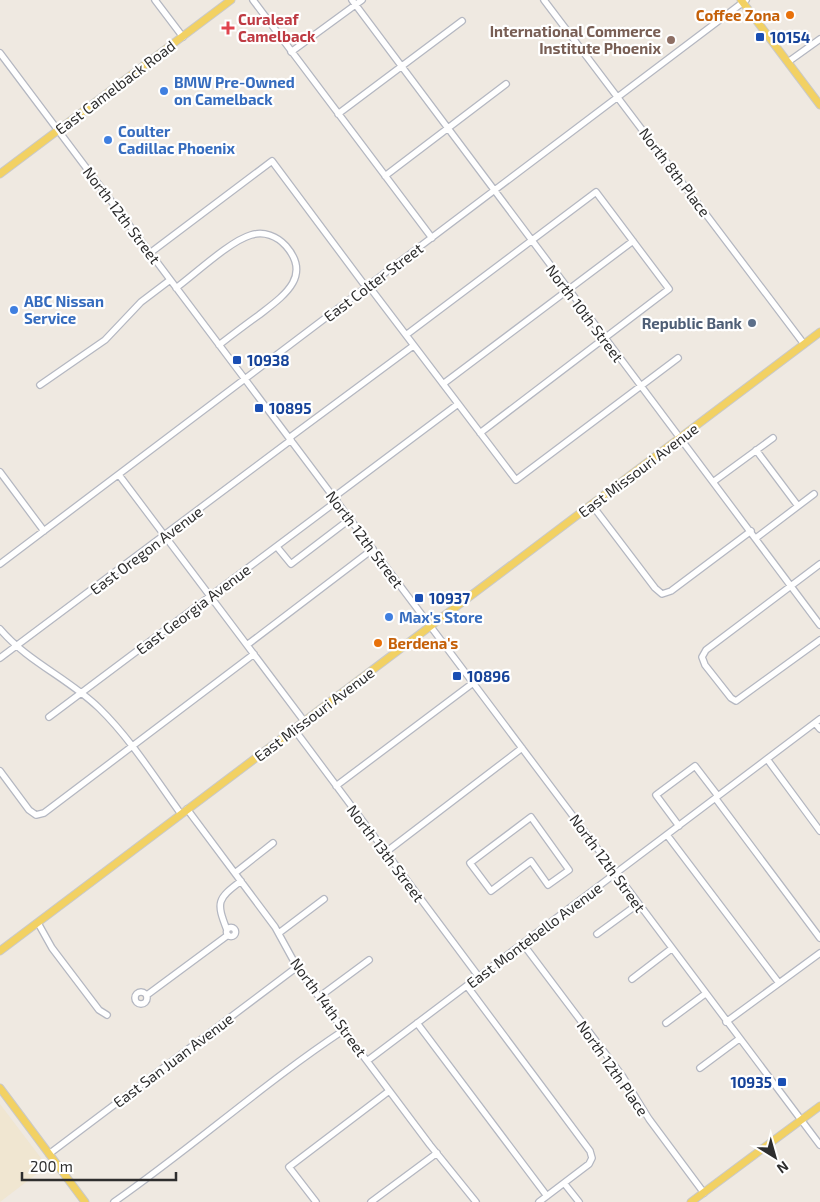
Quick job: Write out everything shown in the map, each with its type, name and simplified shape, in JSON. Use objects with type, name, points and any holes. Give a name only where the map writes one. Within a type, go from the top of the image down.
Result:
[{"type":"main road","name":"East Camelback Road","points":[[0,174],[231,0]]},
{"type":"main road","points":[[743,1],[820,106]]},
{"type":"main road","name":"East Missouri Avenue","points":[[0,951],[592,506],[820,332]]},
{"type":"main road","points":[[0,1088],[85,1202]]},
{"type":"main road","points":[[691,1202],[820,1106]]},
{"type":"street","points":[[155,0],[183,37]]},
{"type":"street","points":[[253,0],[432,238]]},
{"type":"street","points":[[291,52],[353,2],[362,0]]},
{"type":"street","name":"North 8th Place","points":[[544,0],[804,344]]},
{"type":"street","name":"East Colter Street","points":[[0,564],[743,1]]},
{"type":"street","name":"North 10th Street","points":[[353,2],[820,625]]},
{"type":"street","points":[[338,114],[462,21]]},
{"type":"street","points":[[788,62],[820,39]]},
{"type":"street","name":"North 12th Street","points":[[0,53],[820,1145]]},
{"type":"street","points":[[386,176],[506,84]]},
{"type":"street","points":[[150,253],[272,161],[363,284],[368,285],[516,480],[678,358]]},
{"type":"street","points":[[406,335],[596,192],[669,289],[480,433]]},
{"type":"street","points":[[176,288],[238,241],[253,234],[268,234],[274,237],[294,256],[296,274],[291,287],[278,300],[219,345]]},
{"type":"street","points":[[443,384],[633,241]]},
{"type":"street","points":[[40,385],[105,340],[141,302],[170,280]]},
{"type":"street","name":"East Oregon Avenue","points":[[0,658],[165,536],[413,346]]},
{"type":"street","name":"East Georgia Avenue","points":[[50,717],[277,547],[335,499],[458,404]]},
{"type":"street","points":[[713,482],[773,438]]},
{"type":"street","points":[[756,450],[798,506]]},
{"type":"street","points":[[0,472],[44,531]]},
{"type":"street","points":[[119,475],[304,721]]},
{"type":"street","points":[[0,486],[7,481]]},
{"type":"street","points":[[756,538],[814,494]]},
{"type":"street","points":[[592,506],[655,588],[662,594],[671,590],[751,531]]},
{"type":"street","points":[[277,547],[291,564],[350,519]]},
{"type":"street","points":[[247,645],[373,549]]},
{"type":"street","points":[[820,564],[706,650],[702,657],[705,665],[731,698],[736,701],[820,640]]},
{"type":"street","name":"North 14th Street","points":[[0,629],[16,646],[98,708],[131,747],[241,881],[279,933],[297,966],[319,997],[389,1091],[476,1202]]},
{"type":"street","points":[[0,771],[30,810],[36,815],[44,813],[254,654]]},
{"type":"street","points":[[336,786],[473,683]]},
{"type":"street","points":[[818,721],[820,729]]},
{"type":"street","name":"East Montebello Avenue","points":[[367,1061],[818,721]]},
{"type":"street","name":"North 13th Street","points":[[294,729],[479,977]]},
{"type":"street","points":[[386,852],[522,748]]},
{"type":"street","points":[[767,760],[820,831]]},
{"type":"street","points":[[680,826],[656,796],[695,766],[820,938]]},
{"type":"street","points":[[531,817],[569,870],[548,884],[531,861],[491,890],[470,863],[531,817]]},
{"type":"street","points":[[668,835],[779,983]]},
{"type":"street","points":[[234,873],[273,843]]},
{"type":"street","points":[[147,995],[228,932],[221,913],[220,900],[223,894],[241,881]]},
{"type":"street","points":[[279,933],[324,899]]},
{"type":"street","points":[[598,934],[638,904]]},
{"type":"street","points":[[38,923],[52,948],[100,1010],[107,1015]]},
{"type":"street","name":"North 12th Place","points":[[523,944],[623,1077],[649,1119],[704,1193]]},
{"type":"street","points":[[632,979],[672,949]]},
{"type":"street","points":[[726,1022],[820,953]]},
{"type":"street","points":[[319,997],[369,960]]},
{"type":"street","name":"East San Juan Avenue","points":[[49,1154],[297,966]]},
{"type":"street","points":[[466,986],[590,1151],[592,1158],[589,1164],[539,1202]]},
{"type":"street","points":[[666,1023],[705,994]]},
{"type":"street","points":[[418,1023],[547,1196]]},
{"type":"street","points":[[114,1202],[178,1155],[267,1084],[344,1030]]},
{"type":"street","points":[[700,1068],[739,1039]]},
{"type":"street","points":[[316,1202],[289,1167],[389,1091]]},
{"type":"street","points":[[371,1202],[437,1153]]},
{"type":"street","points":[[564,1182],[579,1202]]},
{"type":"shaded area","points":[[0,1104],[47,1166],[0,1202]]},
{"type":"place","name":"Coffee Zona","points":[[790,15]]},
{"type":"place","name":"Curaleaf Camelback","points":[[228,28]]},
{"type":"place","name":"10154","points":[[760,37]]},
{"type":"place","name":"International Commerce Institute Phoenix","points":[[671,40]]},
{"type":"place","name":"BMW Pre-Owned on Camelback","points":[[164,91]]},
{"type":"place","name":"Coulter Cadillac Phoenix","points":[[108,140]]},
{"type":"place","name":"ABC Nissan Service","points":[[14,310]]},
{"type":"place","name":"Republic Bank","points":[[752,323]]},
{"type":"place","name":"10938","points":[[237,360]]},
{"type":"place","name":"10895","points":[[259,408]]},
{"type":"place","name":"10937","points":[[419,598]]},
{"type":"place","name":"Max's Store","points":[[389,617]]},
{"type":"place","name":"Berdena's","points":[[378,643]]},
{"type":"place","name":"10896","points":[[457,676]]},
{"type":"place","name":"10935","points":[[782,1082]]}]
